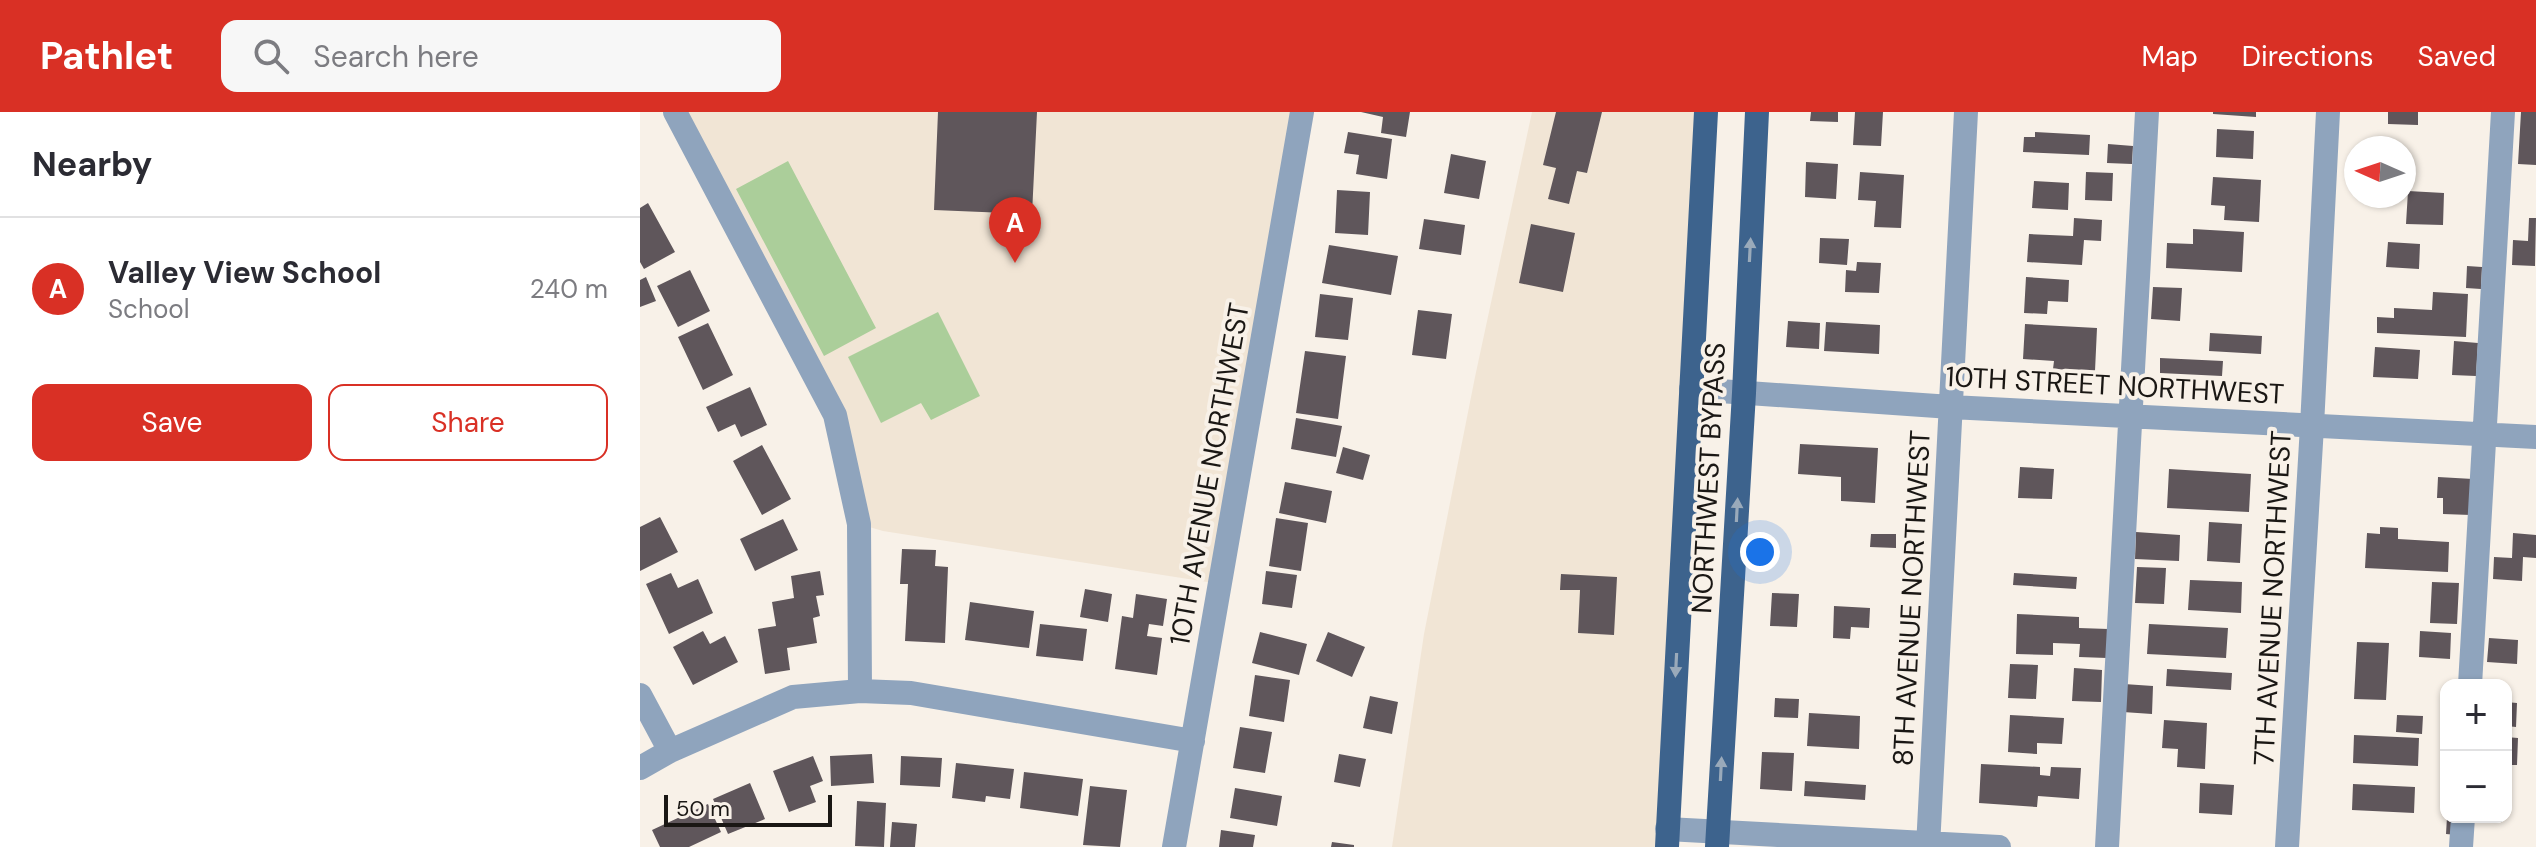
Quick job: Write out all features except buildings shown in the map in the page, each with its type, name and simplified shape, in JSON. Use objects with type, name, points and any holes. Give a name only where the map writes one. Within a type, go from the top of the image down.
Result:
[{"type":"main road","name":"NORTHWEST BYPASS","points":[[1667,838],[1706,112]]},
{"type":"main road","name":"NORTHWEST BYPASS","points":[[1717,839],[1744,393],[1757,112]]},
{"type":"street","points":[[675,112],[835,415],[859,524],[860,691]]},
{"type":"street","name":"10TH AVENUE NORTHWEST","points":[[1174,847],[1302,112]]},
{"type":"street","name":"8TH AVENUE NORTHWEST","points":[[1928,845],[1966,112]]},
{"type":"street","points":[[2107,847],[2147,112]]},
{"type":"street","name":"7TH AVENUE NORTHWEST","points":[[2287,847],[2328,112]]},
{"type":"street","points":[[2470,679],[2482,434],[2503,112]]},
{"type":"street","name":"10TH STREET NORTHWEST","points":[[1691,389],[1951,407],[2536,437]]},
{"type":"street","points":[[640,768],[670,751],[793,697],[860,691],[911,693],[1193,741]]},
{"type":"street","points":[[640,695],[670,751]]},
{"type":"street","points":[[2461,847],[2463,823]]},
{"type":"street","points":[[1667,838],[1999,847]]},
{"type":"shaded area","points":[[675,112],[1302,112],[1220,584],[883,531],[859,524],[835,415]]},
{"type":"shaded area","points":[[1532,112],[1706,112],[1667,847],[1392,847],[1424,634]]},
{"type":"green space","points":[[788,161],[876,328],[824,356],[736,189]]},
{"type":"green space","points":[[938,312],[980,396],[931,420],[921,403],[881,423],[848,357]]},
{"type":"place","name":"Valley View School","points":[[1015,263]]}]
